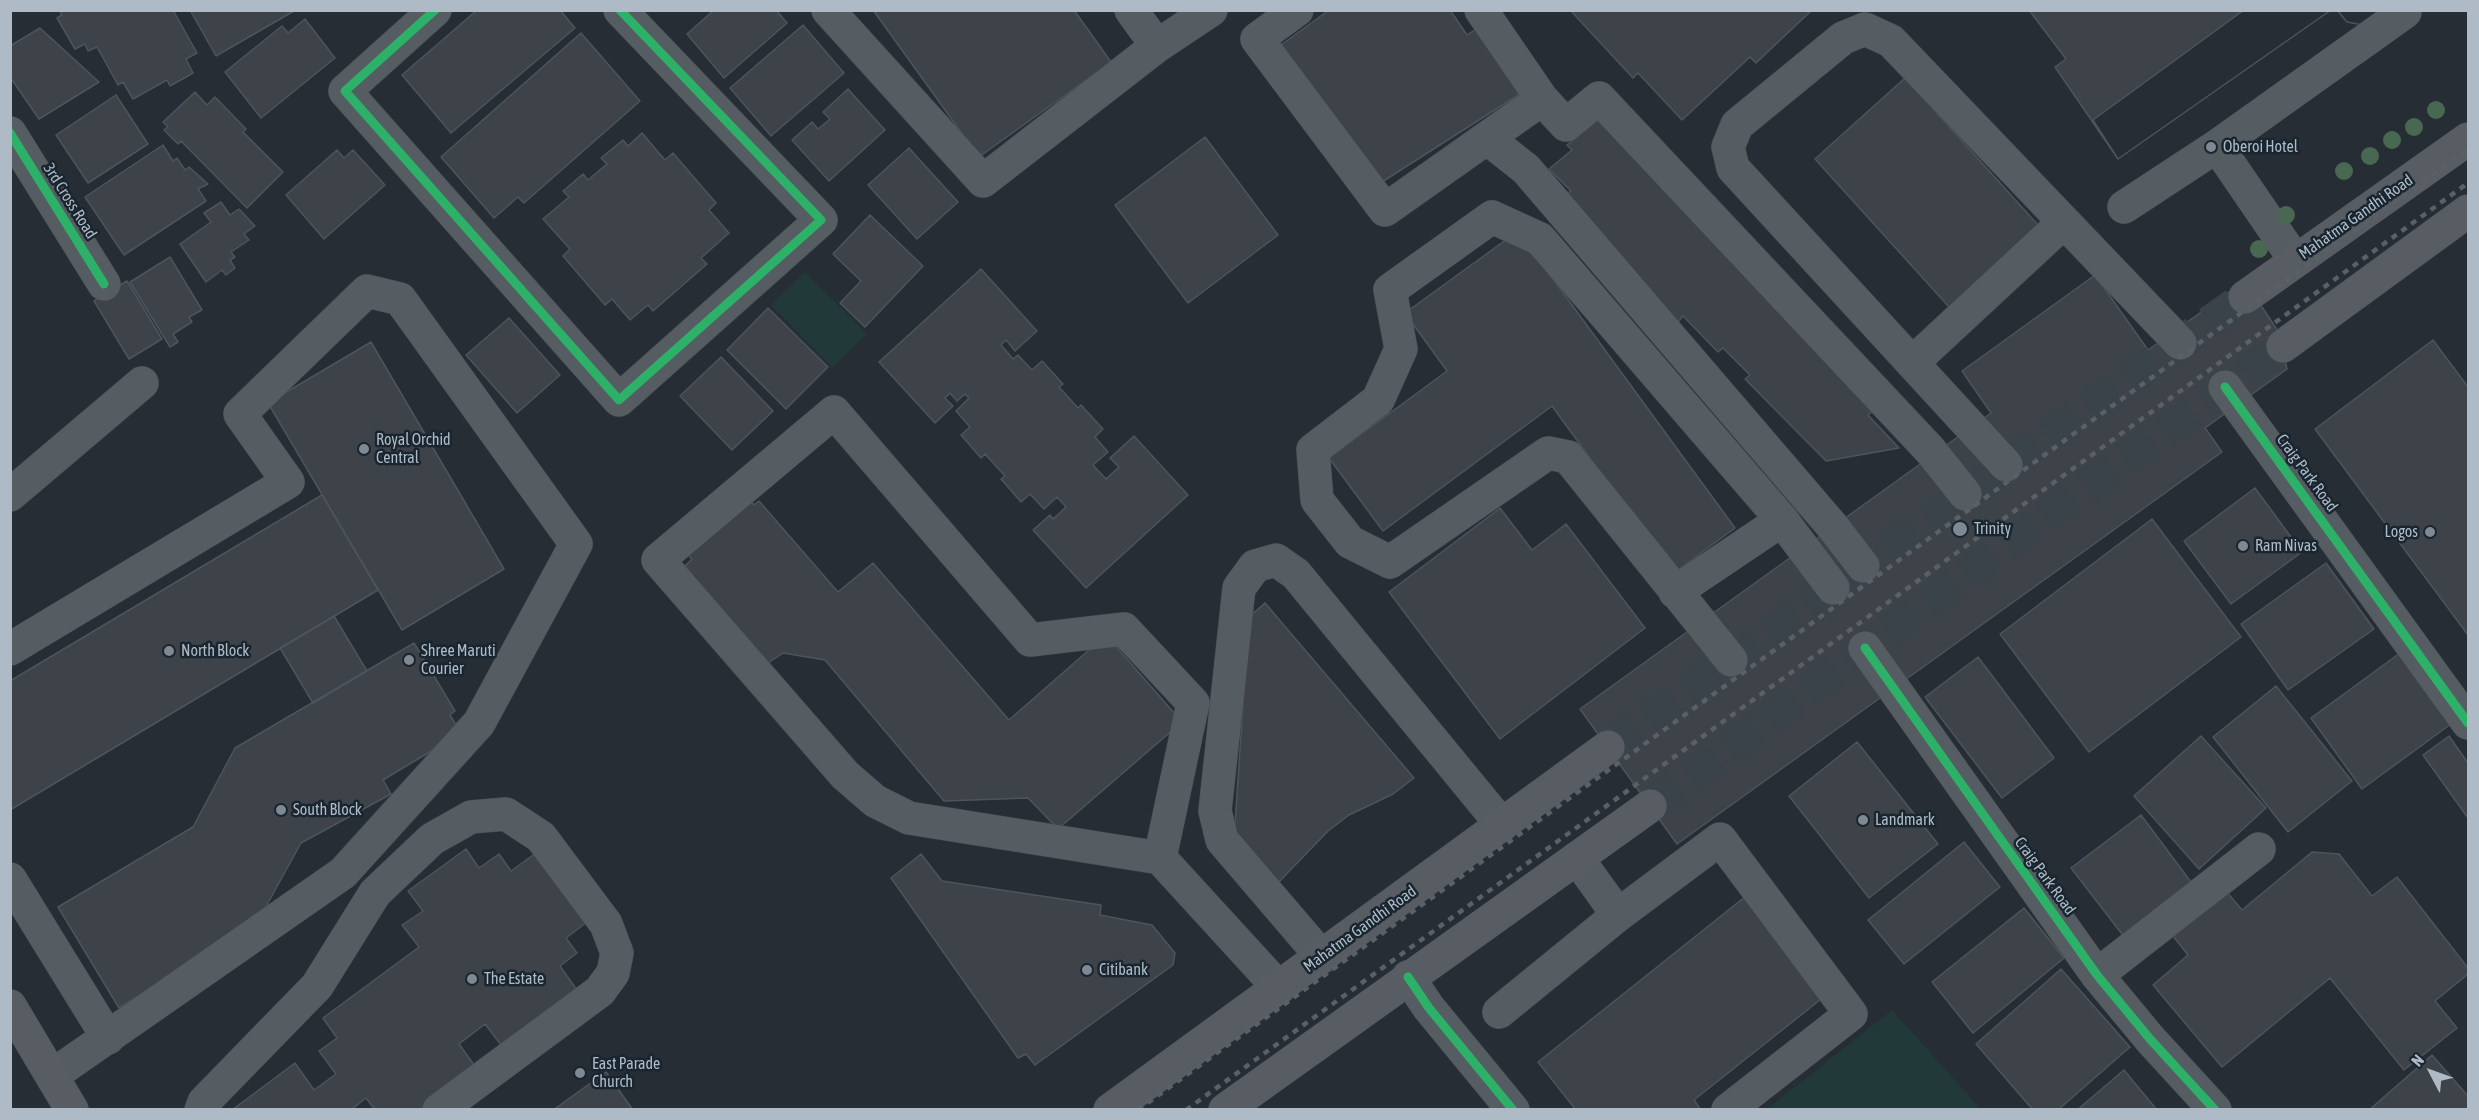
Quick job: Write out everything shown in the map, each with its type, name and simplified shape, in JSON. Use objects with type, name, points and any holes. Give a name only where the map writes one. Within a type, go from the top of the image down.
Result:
[{"type":"main road","name":"Mahatma Gandhi Road","points":[[2245,297],[2469,139]]},
{"type":"main road","points":[[2283,346],[2469,211]]},
{"type":"main road","name":"Mahatma Gandhi Road","points":[[1110,1110],[1608,747]]},
{"type":"main road","points":[[1225,1110],[1650,806]]},
{"type":"main road","points":[[10,1006],[72,1110]]},
{"type":"street","points":[[435,10],[345,91],[619,400],[821,220],[620,10]]},
{"type":"street","points":[[828,10],[983,181],[1158,46],[1211,10]]},
{"type":"street","points":[[1131,10],[1158,46]]},
{"type":"street","points":[[1297,10],[1257,39],[1385,210],[1542,99]]},
{"type":"street","points":[[1481,10],[1542,99],[1566,125],[1599,98],[1930,450],[1965,494]]},
{"type":"street","points":[[2124,207],[2217,146],[2405,12]]},
{"type":"street","points":[[2007,465],[1734,168],[1728,147],[1737,125],[1843,38],[1865,29],[1892,41],[2180,343]]},
{"type":"street","name":"3rd Cross Road","points":[[10,133],[104,284]]},
{"type":"street","points":[[1488,139],[1526,169],[1833,526],[1863,566]]},
{"type":"street","points":[[2217,146],[2295,260]]},
{"type":"street","points":[[1731,660],[1568,457],[1548,453],[1390,562],[1350,542],[1317,500],[1313,450],[1378,400],[1401,349],[1390,290],[1492,217],[1540,239],[1789,529],[1833,588]]},
{"type":"street","points":[[1912,363],[2064,222]]},
{"type":"street","points":[[10,649],[288,482],[240,414],[368,291],[400,299],[576,544],[479,723],[343,873],[53,1075]]},
{"type":"street","points":[[10,495],[142,383]]},
{"type":"street","name":"Craig Park Road","points":[[2225,387],[2466,712]]},
{"type":"street","points":[[1160,858],[1193,703],[1125,629],[1030,640],[834,412],[658,560],[845,776],[875,801],[909,818],[1160,858],[1280,988]]},
{"type":"street","points":[[1675,592],[1789,529]]},
{"type":"street","points":[[1322,957],[1222,840],[1215,811],[1239,588],[1255,566],[1276,560],[1296,574],[1502,825]]},
{"type":"street","name":"Craig Park Road","points":[[1865,648],[2097,975],[2150,1039],[2216,1110]]},
{"type":"street","points":[[201,1110],[204,1102],[317,986],[375,893],[432,839],[471,817],[506,814],[541,837],[606,924],[617,953],[612,973],[600,991],[440,1110]]},
{"type":"street","points":[[1499,1012],[1618,915],[1720,839],[1851,1014],[1728,1110]]},
{"type":"street","points":[[2097,975],[2259,849]]},
{"type":"street","points":[[1577,858],[1618,915]]},
{"type":"street","points":[[10,879],[108,1038]]},
{"type":"street","points":[[1408,977],[1429,1008],[1513,1110]]},
{"type":"green space","points":[[805,272],[867,334],[833,368],[771,305]]},
{"type":"green space","points":[[1892,1010],[1981,1109],[1767,1109]]},
{"type":"building","points":[[59,10],[173,10],[197,53],[186,59],[193,73],[170,86],[167,80],[133,99],[123,82],[118,85],[97,47],[88,51],[85,44],[75,49],[57,18],[62,15]]},
{"type":"building","points":[[190,10],[293,10],[294,11],[216,56]]},
{"type":"building","points":[[477,10],[560,10],[575,28],[451,133],[402,75]]},
{"type":"building","points":[[714,10],[776,10],[787,23],[724,78],[687,34]]},
{"type":"building","points":[[873,10],[1074,10],[1111,62],[979,157]]},
{"type":"building","points":[[1329,10],[1450,10],[1467,35],[1476,29],[1529,88],[1382,182],[1281,45]]},
{"type":"building","points":[[1570,10],[1812,10],[1756,63],[1750,57],[1682,120],[1638,73],[1633,78]]},
{"type":"building","points":[[2029,10],[2331,10],[2118,159],[2055,67],[2066,59]]},
{"type":"building","points":[[2244,10],[2331,10],[2118,159],[2093,120]]},
{"type":"building","points":[[2337,10],[2383,10],[2363,25],[2347,22]]},
{"type":"building","points":[[2337,10],[2383,10],[2363,25],[2347,22]]},
{"type":"building","points":[[305,19],[335,58],[261,118],[225,72],[282,26],[288,33]]},
{"type":"building","points":[[803,25],[844,73],[771,136],[730,88]]},
{"type":"building","points":[[40,28],[99,82],[39,119],[10,77],[10,46]]},
{"type":"building","points":[[581,33],[640,101],[524,203],[518,197],[494,218],[441,157]]},
{"type":"building","points":[[1905,78],[2039,226],[1949,307],[1815,159]]},
{"type":"building","points":[[848,89],[885,130],[829,181],[792,140],[812,122],[818,129],[830,119],[823,112]]},
{"type":"building","points":[[195,92],[207,105],[215,97],[246,129],[243,132],[283,172],[247,208],[181,141],[178,144],[164,130],[168,127],[163,122]]},
{"type":"building","points":[[116,95],[148,144],[88,183],[56,135]]},
{"type":"building","points":[[1603,116],[1877,408],[1868,415],[1899,448],[1826,461],[1745,379],[1750,375],[1723,348],[1718,352],[1683,316],[1678,322],[1565,195],[1571,191],[1549,169],[1572,150],[1567,145]]},
{"type":"building","points":[[642,133],[665,160],[673,153],[716,203],[709,210],[729,233],[701,258],[707,264],[653,311],[648,305],[630,320],[612,299],[605,305],[563,256],[570,249],[543,219],[569,197],[563,191],[583,174],[588,180],[607,164],[601,158],[623,140],[628,146]]},
{"type":"building","points":[[1205,137],[1278,235],[1188,303],[1115,205]]},
{"type":"building","points":[[163,145],[173,161],[177,158],[185,170],[189,167],[208,184],[198,189],[206,201],[124,255],[85,197]]},
{"type":"building","points":[[909,148],[958,202],[917,239],[868,185]]},
{"type":"building","points":[[337,150],[344,158],[353,150],[385,185],[324,239],[286,195]]},
{"type":"building","points":[[221,202],[230,215],[239,209],[255,226],[244,234],[249,240],[231,252],[235,257],[230,260],[235,268],[226,275],[222,270],[206,282],[180,244],[211,222],[204,213]]},
{"type":"building","points":[[870,215],[923,266],[865,327],[840,303],[861,281],[833,254]]},
{"type":"building","points":[[1518,231],[1735,528],[1674,573],[1552,406],[1383,531],[1329,458],[1447,371],[1405,313]]},
{"type":"building","points":[[170,257],[202,310],[189,317],[192,322],[173,334],[178,342],[170,347],[130,282]]},
{"type":"building","points":[[981,269],[1037,331],[1015,351],[1006,340],[1001,345],[1013,359],[1018,355],[1032,370],[1042,361],[1063,384],[1059,387],[1078,408],[1081,405],[1103,429],[1095,437],[1108,452],[1093,465],[1106,479],[1119,467],[1110,458],[1134,436],[1188,495],[1086,588],[1033,530],[1050,515],[1053,519],[1066,507],[1057,497],[1044,509],[1030,494],[1021,502],[1001,479],[1005,476],[985,454],[981,458],[961,435],[970,427],[956,411],[969,398],[965,394],[957,401],[950,393],[945,398],[953,406],[935,423],[879,362]]},
{"type":"building","points":[[2095,275],[2148,350],[2232,290],[2260,304],[2280,334],[2287,369],[2205,428],[2222,452],[1677,844],[1580,709],[1991,413],[1962,371]]},
{"type":"building","points":[[127,281],[162,339],[129,359],[94,301]]},
{"type":"building","points":[[768,308],[828,367],[786,409],[727,350]]},
{"type":"building","points":[[509,318],[560,375],[517,413],[466,355]]},
{"type":"building","name":"Logos","points":[[2433,340],[2468,387],[2468,635],[2315,429]]},
{"type":"building","name":"Royal Orchid Central","points":[[371,342],[504,569],[402,630],[268,403]]},
{"type":"building","points":[[721,357],[773,411],[732,450],[680,396]]},
{"type":"building","name":"Ram Nivas","points":[[2255,488],[2302,552],[2231,604],[2184,541]]},
{"type":"building","name":"North Block","points":[[322,495],[378,590],[10,810],[10,681]]},
{"type":"building","points":[[750,500],[754,505],[759,501],[838,592],[873,563],[1009,720],[1106,635],[1182,722],[1058,829],[1028,798],[944,801],[825,660],[783,653],[768,663],[684,567],[692,559],[687,554]]},
{"type":"building","points":[[1500,508],[1532,550],[1566,524],[1645,628],[1500,739],[1389,592]]},
{"type":"building","points":[[2152,519],[2241,637],[2089,752],[2000,634]]},
{"type":"building","points":[[2326,563],[2374,629],[2288,690],[2241,624]]},
{"type":"building","points":[[1265,603],[1414,778],[1393,794],[1349,815],[1328,831],[1274,887],[1234,838],[1249,617]]},
{"type":"building","points":[[334,616],[367,671],[313,703],[280,648]]},
{"type":"building","name":"South Block","points":[[414,643],[455,711],[450,715],[461,733],[383,780],[391,794],[301,843],[258,921],[119,1008],[58,907],[193,827],[235,748]]},
{"type":"building","points":[[2400,653],[2451,724],[2362,789],[2311,718]]},
{"type":"building","points":[[1978,657],[2054,758],[2002,798],[1925,697]]},
{"type":"building","points":[[2276,686],[2352,781],[2288,832],[2213,737]]},
{"type":"building","points":[[2201,736],[2266,808],[2199,869],[2134,796]]},
{"type":"building","points":[[2449,736],[2468,763],[2468,818],[2423,755]]},
{"type":"building","name":"Landmark","points":[[1857,742],[1938,844],[1869,898],[1789,796]]},
{"type":"building","points":[[2141,815],[2194,886],[2125,938],[2071,868]]},
{"type":"building","points":[[1964,842],[2000,887],[1904,964],[1868,920]]},
{"type":"building","name":"The Estate","points":[[466,849],[479,868],[499,854],[511,871],[536,853],[587,922],[566,938],[577,953],[560,966],[579,993],[504,1049],[485,1024],[459,1044],[477,1069],[422,1110],[375,1110],[366,1098],[351,1110],[232,1110],[295,1063],[314,1090],[336,1074],[319,1051],[337,1038],[323,1018],[419,947],[402,925],[423,911],[408,891]]},
{"type":"building","points":[[2312,852],[2339,854],[2372,896],[2397,877],[2468,968],[2468,974],[2435,1001],[2457,1028],[2404,1070],[2330,978],[2222,1067],[2153,985],[2188,955],[2173,936],[2226,891],[2242,910]]},
{"type":"building","points":[[921,854],[942,881],[1101,905],[1100,915],[1152,925],[1175,953],[1173,965],[1035,1065],[1026,1054],[1018,1058],[891,878]]},
{"type":"building","points":[[1746,896],[1825,996],[1694,1100],[1701,1110],[1576,1110],[1538,1062]]},
{"type":"building","points":[[2024,908],[2064,958],[1973,1033],[1932,982]]},
{"type":"building","points":[[2061,969],[2130,1047],[2058,1110],[2033,1110],[1976,1044]]},
{"type":"building","points":[[2432,1055],[2468,1096],[2468,1110],[2369,1110]]},
{"type":"building","points":[[2124,1070],[2157,1110],[2077,1110]]},
{"type":"building","points":[[606,1072],[633,1110],[553,1110]]},
{"type":"tunnel","points":[[1608,747],[2245,297]]},
{"type":"tunnel","points":[[1650,806],[2026,530],[2283,346]]},
{"type":"railway","points":[[1138,1110],[2468,149]]},
{"type":"railway","points":[[1186,1110],[2468,183]]},
{"type":"cycle path","points":[[435,10],[345,91],[619,400],[821,220],[620,10]]},
{"type":"cycle path","points":[[10,133],[104,284]]},
{"type":"cycle path","points":[[2225,387],[2468,723]]},
{"type":"cycle path","points":[[1865,648],[2097,975],[2150,1039],[2215,1110]]},
{"type":"cycle path","points":[[1408,977],[1429,1008],[1513,1110]]},
{"type":"place","name":"Oberoi Hotel","points":[[2211,147]]},
{"type":"place","name":"Royal Orchid Central","points":[[364,449]]},
{"type":"place","name":"Trinity","points":[[1960,529]]},
{"type":"place","name":"Logos","points":[[2430,532]]},
{"type":"place","name":"Ram Nivas","points":[[2243,546]]},
{"type":"place","name":"North Block","points":[[169,651]]},
{"type":"place","name":"Shree Maruti Courier","points":[[409,660]]},
{"type":"place","name":"South Block","points":[[281,810]]},
{"type":"place","name":"Landmark","points":[[1863,820]]},
{"type":"place","name":"Citibank","points":[[1087,970]]},
{"type":"place","name":"The Estate","points":[[472,979]]},
{"type":"place","name":"East Parade Church","points":[[580,1073]]}]
